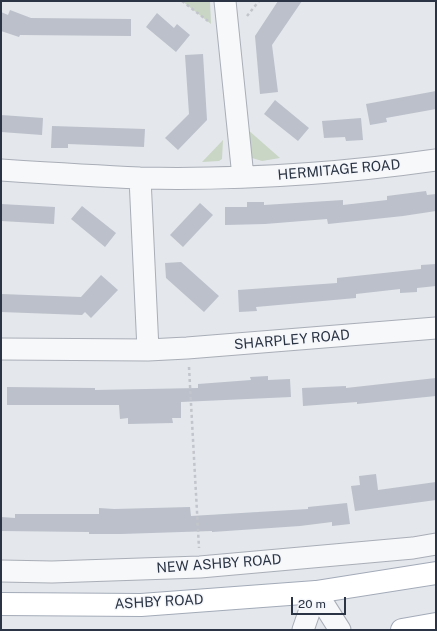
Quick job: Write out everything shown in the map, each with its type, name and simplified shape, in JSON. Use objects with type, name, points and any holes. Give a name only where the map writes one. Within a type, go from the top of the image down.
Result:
[{"type":"main road","name":"ASHBY ROAD","points":[[1,604],[141,605],[316,592],[436,573]]},
{"type":"main road","points":[[407,630],[436,624]]},
{"type":"street","points":[[224,1],[243,177]]},
{"type":"street","name":"HERMITAGE ROAD","points":[[1,170],[140,178],[243,177],[321,173],[436,160]]},
{"type":"street","points":[[140,178],[148,350]]},
{"type":"street","name":"SHARPLEY ROAD","points":[[1,349],[148,350],[436,328]]},
{"type":"street","name":"NEW ASHBY ROAD","points":[[1,571],[52,572],[200,567],[413,548],[436,544]]},
{"type":"street","points":[[303,630],[316,592]]},
{"type":"street","points":[[316,592],[340,630]]},
{"type":"path","points":[[188,348],[200,567]]},
{"type":"green space","points":[[182,1],[210,1],[211,24]]},
{"type":"green space","points":[[247,129],[280,158],[262,161],[252,158]]},
{"type":"green space","points":[[223,140],[222,159],[219,161],[202,162]]},
{"type":"building","points":[[278,1],[302,1],[272,45],[278,92],[260,94],[255,36]]},
{"type":"building","points":[[10,10],[31,18],[131,19],[131,36],[20,35],[19,37],[1,31],[1,12],[8,15]]},
{"type":"building","points":[[157,13],[174,28],[177,24],[190,35],[176,52],[146,27]]},
{"type":"building","points":[[203,54],[207,120],[178,150],[165,138],[189,114],[185,55]]},
{"type":"building","points":[[436,91],[436,109],[386,118],[387,122],[370,125],[366,104]]},
{"type":"building","points":[[275,100],[309,128],[298,141],[264,114]]},
{"type":"building","points":[[1,115],[43,118],[42,135],[1,132]]},
{"type":"building","points":[[361,118],[363,140],[346,141],[345,137],[324,138],[322,121]]},
{"type":"building","points":[[52,126],[145,129],[144,147],[68,144],[68,148],[51,148]]},
{"type":"building","points":[[426,191],[427,195],[436,194],[436,211],[328,224],[327,219],[265,224],[225,225],[225,207],[247,207],[247,202],[264,202],[264,205],[343,200],[343,205],[387,200],[387,196]]},
{"type":"building","points":[[200,203],[213,215],[183,247],[170,235]]},
{"type":"building","points":[[1,204],[55,207],[54,224],[1,221]]},
{"type":"building","points":[[82,206],[116,233],[105,247],[71,219]]},
{"type":"building","points":[[181,262],[219,296],[204,312],[166,278],[165,263]]},
{"type":"building","points":[[436,264],[436,286],[417,288],[417,292],[400,293],[400,289],[356,294],[356,298],[256,307],[257,311],[239,312],[238,290],[337,283],[337,278],[421,269],[421,265]]},
{"type":"building","points":[[101,275],[118,290],[91,318],[85,312],[82,315],[1,312],[1,294],[81,297]]},
{"type":"building","points":[[268,376],[268,380],[290,379],[291,397],[181,402],[181,418],[172,418],[173,423],[128,424],[128,418],[120,419],[119,405],[7,405],[7,387],[95,388],[95,390],[198,388],[198,384],[251,380],[250,377]]},
{"type":"building","points":[[436,378],[436,396],[357,404],[357,402],[303,406],[302,388],[346,386],[346,388]]},
{"type":"building","points":[[376,474],[378,490],[436,482],[436,500],[355,511],[351,486],[360,485],[359,476]]},
{"type":"building","points":[[347,503],[350,524],[332,526],[332,522],[300,526],[212,532],[121,534],[1,531],[1,517],[15,518],[15,514],[99,514],[99,508],[190,507],[191,516],[308,509],[308,507]]}]
